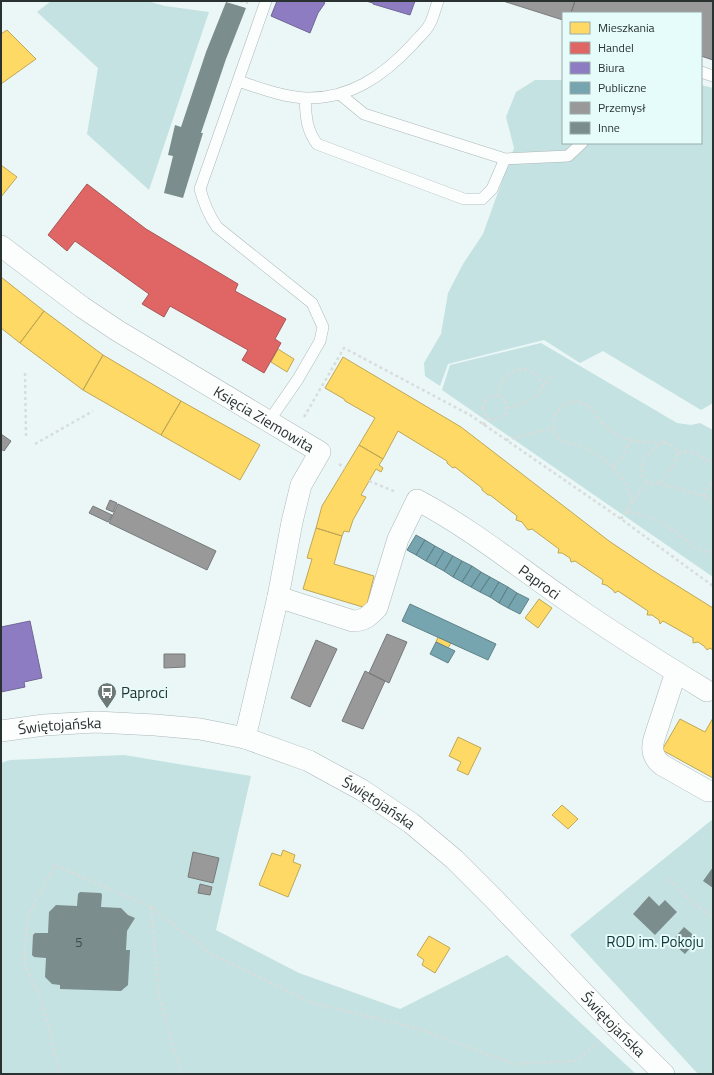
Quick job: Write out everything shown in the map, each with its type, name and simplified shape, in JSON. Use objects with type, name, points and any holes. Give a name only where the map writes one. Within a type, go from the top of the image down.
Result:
[{"type":"street","name":"Księcia Ziemowita","points":[[1,246],[82,307],[118,331],[320,452],[301,485],[292,522],[278,597],[245,738]]},
{"type":"street","points":[[278,597],[352,621],[361,621],[369,617],[377,608],[398,539],[417,500]]},
{"type":"street","name":"Paproci","points":[[417,500],[437,510],[466,529],[576,607],[707,691]]},
{"type":"street","points":[[676,672],[652,746],[653,755],[662,765],[708,790],[713,791]]},
{"type":"street","name":"Świętojańska","points":[[1,731],[44,725],[96,722],[200,729],[245,738],[309,761],[362,790],[411,823],[454,859],[616,1028],[664,1074]]},
{"type":"lane","points":[[266,1],[200,188],[209,216],[217,227],[312,303],[323,327],[320,342],[298,379],[269,421]]},
{"type":"lane","points":[[238,81],[283,95],[305,98],[341,95],[370,81],[404,54],[429,26],[438,1]]},
{"type":"lane","points":[[702,72],[713,76]]},
{"type":"lane","points":[[341,95],[364,114],[505,159],[568,156],[581,144]]},
{"type":"lane","points":[[305,98],[307,124],[310,135],[317,144],[464,199],[482,199],[492,189],[505,159]]},
{"type":"path","points":[[303,418],[344,348],[470,415],[621,519],[713,586]]},
{"type":"path","points":[[497,396],[506,376],[520,369],[532,371],[540,379],[544,387]]},
{"type":"path","points":[[25,373],[26,437]]},
{"type":"path","points":[[507,408],[525,404],[531,400],[540,393],[553,373]]},
{"type":"path","points":[[497,396],[504,400],[507,408],[505,416],[495,420],[488,418],[484,412],[484,404],[489,398],[497,396]]},
{"type":"path","points":[[633,502],[623,480],[614,468],[599,456],[559,438],[554,428],[554,418],[562,406],[568,402],[576,401],[583,403],[589,406],[604,425],[623,438],[660,443],[664,442],[672,445],[677,453],[676,462],[660,483]]},
{"type":"path","points":[[35,444],[93,411]]},
{"type":"path","points":[[484,425],[488,418]]},
{"type":"path","points":[[506,440],[554,428]]},
{"type":"path","points":[[614,468],[632,440]]},
{"type":"path","points":[[660,443],[656,446],[641,468],[642,476],[647,482],[655,484],[660,483],[704,496],[713,503]]},
{"type":"path","points":[[678,453],[689,451],[694,452],[713,464]]},
{"type":"path","points":[[704,496],[713,479]]},
{"type":"path","points":[[369,481],[417,500]]},
{"type":"path","points":[[621,519],[647,482]]},
{"type":"path","points":[[626,511],[650,517],[678,533],[695,548],[713,553]]},
{"type":"path","points":[[60,1074],[43,1005],[24,963],[28,917],[55,865],[151,907],[211,954],[313,1003],[416,1028],[514,1064],[575,1061],[616,1028]]},
{"type":"path","points":[[668,879],[691,901],[713,918]]},
{"type":"path","points":[[151,907],[159,995],[172,1044],[182,1074]]},
{"type":"green space","points":[[51,1],[147,1],[165,6],[209,12],[149,190],[87,134],[98,68],[37,12]]},
{"type":"green space","points":[[535,80],[562,80],[562,144],[702,144],[702,85],[713,88],[713,403],[701,410],[603,351],[580,363],[544,340],[448,364],[440,386],[425,376],[424,363],[441,334],[448,293],[463,264],[483,234],[514,148],[506,117],[516,92]]},
{"type":"green space","points":[[541,343],[677,423],[691,425],[700,423],[713,430],[713,577],[442,390],[450,365]]},
{"type":"green space","points":[[124,755],[251,776],[216,930],[299,973],[400,1009],[507,955],[636,1074],[1,1074],[1,763],[10,760]]},
{"type":"green space","name":"ROD im. Pokoju","points":[[713,819],[713,1074],[698,1074],[570,935]]},
{"type":"building: Mieszkania","points":[[7,30],[36,59],[1,84],[1,34]]},
{"type":"building: Mieszkania","points":[[1,165],[17,177],[1,197]]},
{"type":"building: Mieszkania","points":[[1,277],[44,311],[20,343],[1,328]]},
{"type":"building: Mieszkania","points":[[44,311],[103,355],[83,390],[20,343]]},
{"type":"building: Mieszkania","points":[[278,349],[294,359],[287,372],[271,362]]},
{"type":"building: Mieszkania","points":[[103,355],[181,401],[161,435],[83,390]]},
{"type":"building: Mieszkania","points":[[343,357],[461,427],[609,541],[713,608],[713,650],[710,648],[707,650],[698,642],[693,643],[693,638],[663,621],[660,624],[659,620],[652,615],[647,615],[648,611],[618,591],[615,593],[606,585],[602,584],[603,580],[575,561],[571,562],[570,558],[562,553],[558,553],[559,549],[532,529],[528,530],[522,522],[516,520],[517,516],[488,495],[482,490],[482,488],[455,467],[453,468],[447,463],[447,461],[398,431],[383,459],[359,445],[375,418],[325,388]]},
{"type":"building: Mieszkania","points":[[181,401],[260,445],[240,480],[161,435]]},
{"type":"building: Mieszkania","points":[[359,445],[383,459],[379,465],[383,468],[381,472],[376,469],[361,495],[366,497],[353,520],[349,532],[344,531],[342,536],[316,528],[322,506]]},
{"type":"building: Mieszkania","points":[[316,528],[342,536],[334,564],[374,576],[366,608],[303,589],[312,559],[307,558]]},
{"type":"building: Mieszkania","points":[[539,599],[552,608],[538,628],[525,618]]},
{"type":"building: Mieszkania","points":[[438,637],[451,643],[448,648],[436,642]]},
{"type":"building: Mieszkania","points":[[713,718],[713,778],[662,750],[680,719],[705,732]]},
{"type":"building: Mieszkania","points":[[458,737],[481,748],[468,775],[457,770],[461,762],[449,756]]},
{"type":"building: Mieszkania","points":[[562,805],[578,819],[568,829],[552,815]]},
{"type":"building: Mieszkania","points":[[283,850],[295,855],[293,862],[301,865],[288,897],[259,885],[272,853],[281,856]]},
{"type":"building: Mieszkania","points":[[429,936],[450,948],[435,973],[422,965],[424,960],[417,955]]},
{"type":"building: Handel","points":[[87,184],[146,229],[238,284],[235,291],[286,319],[275,339],[281,343],[264,373],[242,360],[248,350],[170,306],[164,317],[142,304],[149,294],[75,241],[67,251],[48,235]]},
{"type":"building: Biura","points":[[277,1],[322,1],[325,3],[318,13],[310,33],[271,16]]},
{"type":"building: Biura","points":[[366,1],[415,1],[410,15]]},
{"type":"building: Biura","points":[[30,621],[42,678],[24,682],[25,687],[1,692],[1,627]]},
{"type":"building: Publiczne","points":[[416,535],[425,540],[416,555],[407,550]]},
{"type":"building: Publiczne","points":[[425,540],[435,546],[426,561],[416,555]]},
{"type":"building: Publiczne","points":[[435,546],[444,551],[435,566],[426,561]]},
{"type":"building: Publiczne","points":[[444,551],[453,556],[444,571],[435,566]]},
{"type":"building: Publiczne","points":[[453,556],[462,561],[453,577],[444,571]]},
{"type":"building: Publiczne","points":[[462,561],[472,566],[462,582],[453,577]]},
{"type":"building: Publiczne","points":[[472,566],[481,572],[471,587],[462,582]]},
{"type":"building: Publiczne","points":[[481,572],[490,577],[480,592],[471,587]]},
{"type":"building: Publiczne","points":[[490,577],[499,582],[490,597],[480,592]]},
{"type":"building: Publiczne","points":[[499,582],[508,587],[499,603],[490,597]]},
{"type":"building: Publiczne","points":[[508,587],[517,593],[508,608],[499,603]]},
{"type":"building: Publiczne","points":[[517,593],[529,599],[520,614],[508,608]]},
{"type":"building: Publiczne","points":[[410,604],[496,644],[488,660],[402,621]]},
{"type":"building: Publiczne","points":[[436,642],[455,651],[448,663],[430,654]]},
{"type":"building: Przemysł","points":[[503,1],[575,1],[571,12],[562,12],[562,20]]},
{"type":"building: Przemysł","points":[[575,1],[713,1],[713,60],[702,56],[702,12],[571,12]]},
{"type":"building: Przemysł","points":[[1,434],[11,441],[4,451],[1,449]]},
{"type":"building: Przemysł","points":[[110,500],[117,503],[113,512],[106,509]]},
{"type":"building: Przemysł","points":[[118,504],[216,551],[207,570],[109,523]]},
{"type":"building: Przemysł","points":[[93,506],[112,515],[108,522],[89,513]]},
{"type":"building: Przemysł","points":[[387,634],[407,642],[389,683],[369,673]]},
{"type":"building: Przemysł","points":[[316,640],[337,649],[310,707],[291,698]]},
{"type":"building: Przemysł","points":[[164,654],[185,654],[185,667],[164,668]]},
{"type":"building: Przemysł","points":[[365,671],[385,681],[363,729],[342,721]]},
{"type":"building: Przemysł","points":[[193,852],[219,858],[213,883],[188,877]]},
{"type":"building: Przemysł","points":[[200,884],[212,887],[210,895],[198,893]]},
{"type":"building: Inne","points":[[226,2],[246,8],[226,59],[201,133],[203,133],[183,198],[164,193],[173,156],[168,155],[175,125],[181,127],[206,52]]},
{"type":"building: Inne","points":[[713,867],[713,888],[703,881]]},
{"type":"building: Inne","points":[[80,892],[101,893],[101,907],[121,908],[128,915],[135,918],[127,931],[126,950],[130,950],[128,985],[121,991],[60,989],[60,985],[52,984],[45,977],[46,958],[34,957],[32,955],[33,935],[35,933],[48,933],[49,912],[56,905],[77,906],[78,894]]},
{"type":"building: Inne","points":[[649,896],[659,906],[665,900],[677,912],[655,935],[633,914]]},
{"type":"building: Inne","points":[[684,927],[698,939],[685,954],[671,942]]},
{"type":"place","name":"Paproci","points":[[107,709]]}]
